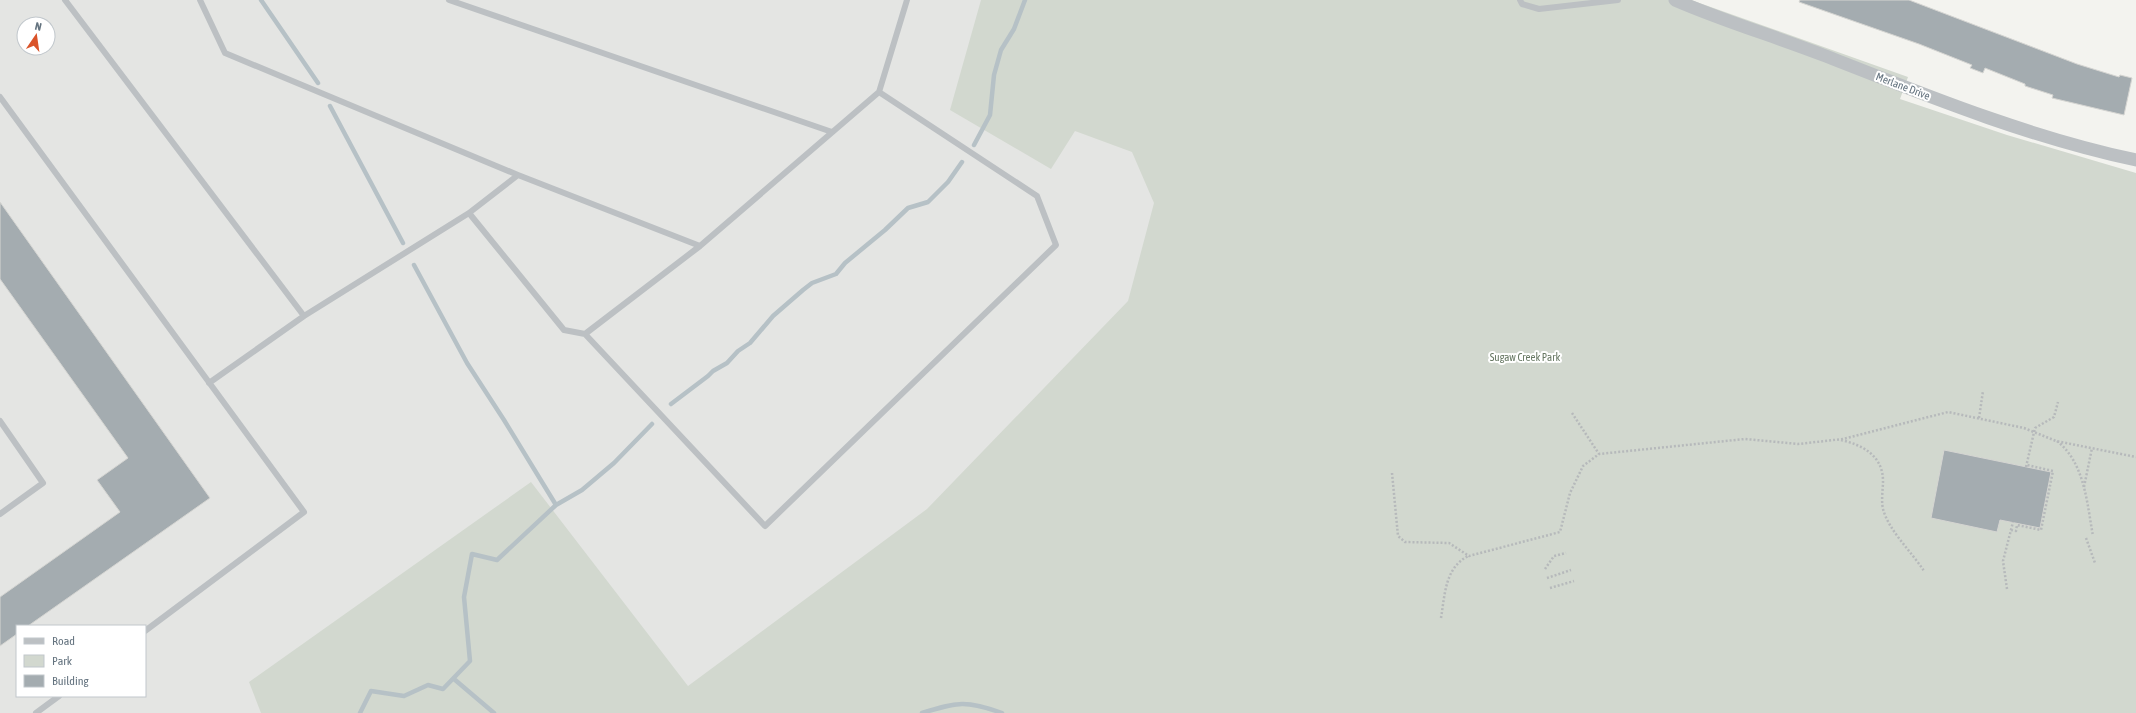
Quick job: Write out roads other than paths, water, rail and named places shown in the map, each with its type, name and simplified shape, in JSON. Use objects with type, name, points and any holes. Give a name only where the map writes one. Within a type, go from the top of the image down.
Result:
[{"type":"street","name":"Merlane Drive","points":[[1675,0],[1927,95],[2040,135],[2096,152],[2136,160]]},
{"type":"lane","points":[[65,0],[304,316]]},
{"type":"lane","points":[[200,0],[225,53],[518,175],[700,246]]},
{"type":"lane","points":[[449,0],[832,132]]},
{"type":"lane","points":[[585,334],[700,246],[879,92],[907,0]]},
{"type":"lane","points":[[1520,0],[1522,4],[1539,9],[1618,0]]},
{"type":"lane","points":[[469,213],[564,330],[585,334],[765,526],[1056,245],[1037,196],[879,92]]},
{"type":"lane","points":[[0,97],[304,512],[146,630]]},
{"type":"lane","points":[[209,383],[304,316],[469,213],[518,175]]},
{"type":"lane","points":[[0,421],[43,483],[0,514]]},
{"type":"lane","points":[[36,713],[58,697]]},
{"type":"waterway","points":[[261,0],[318,83]]},
{"type":"waterway","points":[[974,145],[990,115],[994,75],[1001,50],[1014,29],[1025,0]]},
{"type":"waterway","points":[[330,106],[403,243]]},
{"type":"waterway","points":[[671,404],[713,371],[727,363],[738,351],[750,343],[773,316],[803,290],[812,283],[836,274],[845,263],[885,230],[908,208],[928,202],[948,182],[962,162]]},
{"type":"waterway","points":[[414,265],[467,363],[556,505]]},
{"type":"waterway","points":[[360,713],[371,691],[404,696],[428,685],[443,689],[470,661],[464,597],[472,554],[497,560],[556,505],[582,490],[614,463],[652,424]]},
{"type":"waterway","points":[[454,679],[494,713]]},
{"type":"waterway","points":[[922,713],[962,704],[979,706],[1002,713]]},
{"type":"park label","name":"Sugaw Creek Park","points":[[1525,357]]}]
